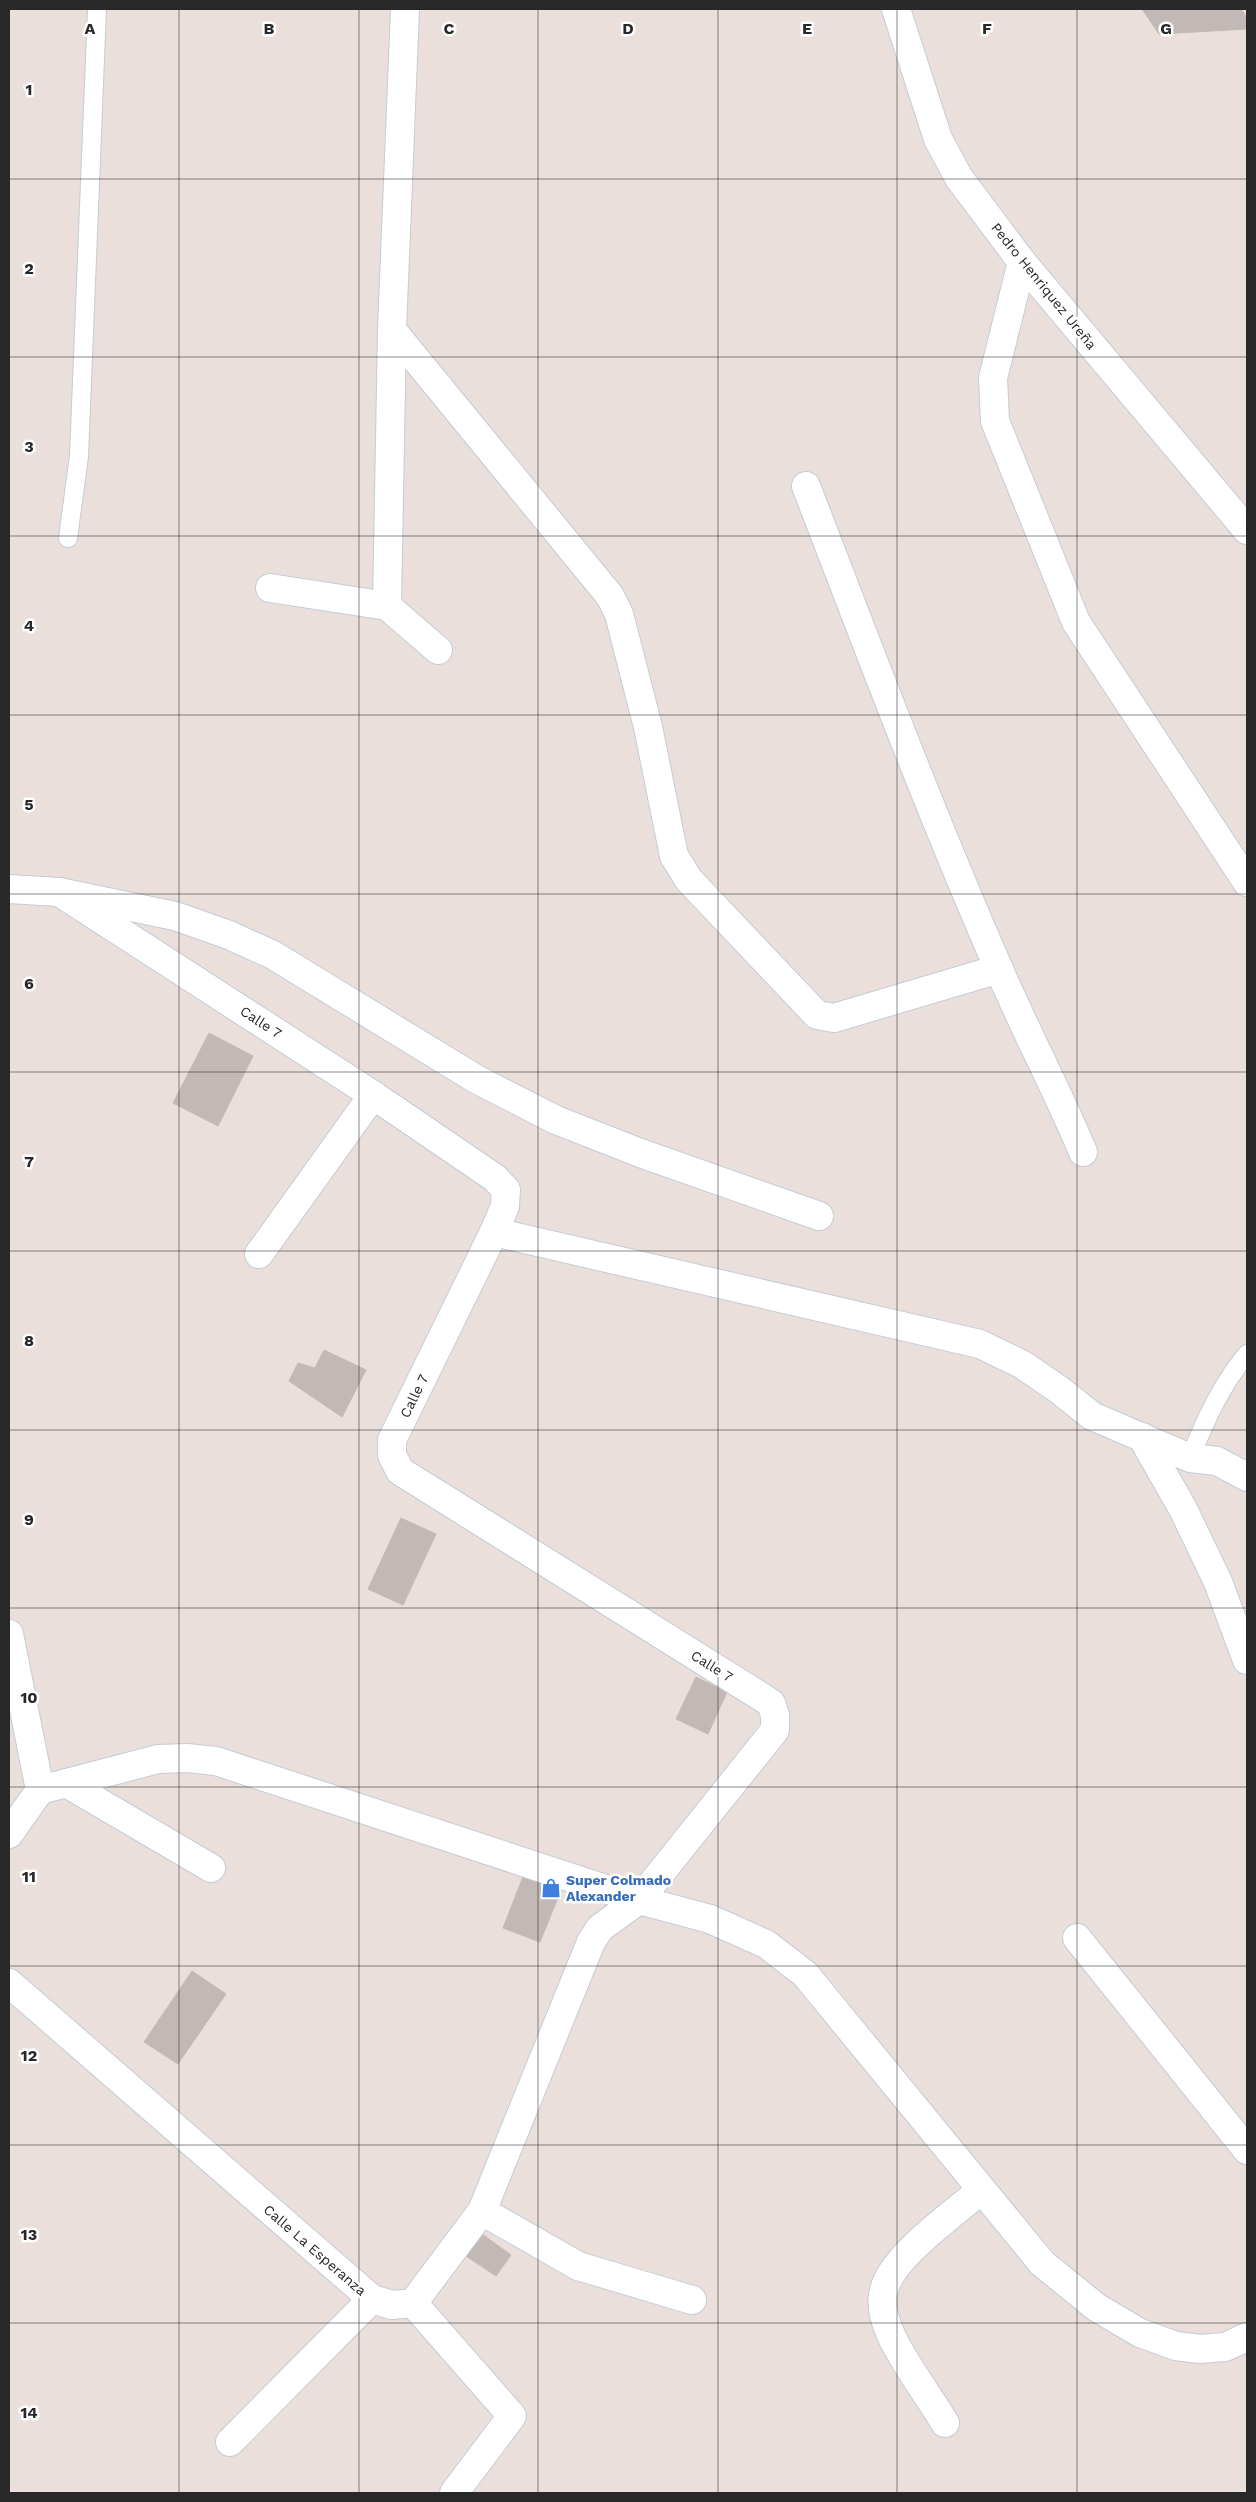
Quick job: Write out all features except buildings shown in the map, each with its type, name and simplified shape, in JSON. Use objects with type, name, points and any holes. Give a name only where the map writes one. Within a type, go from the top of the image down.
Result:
[{"type":"street","points":[[387,606],[392,330],[405,9]]},
{"type":"street","name":"Pedro Henriquez Ureña","points":[[896,9],[938,138],[959,178],[1022,262],[1247,530]]},
{"type":"street","points":[[1022,262],[993,378],[995,420],[1076,622],[1247,882]]},
{"type":"street","points":[[392,330],[610,596],[619,614],[648,727],[674,856],[689,880],[709,902],[817,1015],[826,1018],[834,1018],[999,970]]},
{"type":"street","points":[[806,486],[940,831],[999,970],[1056,1088],[1084,1152]]},
{"type":"street","points":[[270,588],[387,606],[438,650]]},
{"type":"street","points":[[9,889],[59,892],[175,916],[229,935],[273,955],[476,1079],[556,1120],[643,1154],[819,1216]]},
{"type":"street","name":"Calle 7","points":[[59,892],[373,1094],[496,1178],[506,1190],[505,1206],[494,1232],[392,1440],[392,1455],[400,1471],[771,1703],[775,1716],[775,1730],[639,1900]]},
{"type":"street","points":[[260,1254],[373,1094]]},
{"type":"street","points":[[494,1232],[980,1344],[1023,1365],[1058,1388],[1092,1416],[1190,1458],[1217,1461],[1247,1477]]},
{"type":"street","points":[[1142,1436],[1183,1510],[1218,1582],[1247,1660]]},
{"type":"street","points":[[9,1634],[40,1790]]},
{"type":"street","points":[[9,1834],[40,1790],[158,1760],[187,1758],[216,1761],[639,1900],[710,1919],[766,1944],[805,1974],[1042,2263],[1096,2307],[1140,2333],[1176,2346],[1200,2349],[1225,2347],[1247,2337]]},
{"type":"street","points":[[66,1783],[211,1868]]},
{"type":"street","points":[[454,2493],[512,2416],[413,2303],[482,2211],[591,1942],[600,1928],[639,1900]]},
{"type":"street","points":[[1077,1938],[1247,2150]]},
{"type":"street","name":"Calle La Esperanza","points":[[9,1983],[372,2299],[392,2305],[413,2303]]},
{"type":"street","points":[[945,2423],[891,2335],[883,2311],[884,2291],[891,2273],[909,2252],[982,2190]]},
{"type":"street","points":[[482,2211],[578,2266],[692,2300]]},
{"type":"street","points":[[230,2442],[372,2299]]},
{"type":"lane","points":[[68,538],[79,456],[97,9]]},
{"type":"lane","points":[[1190,1458],[1205,1422],[1229,1376],[1247,1354]]},
{"type":"place","name":"Super Colmado Alexander","points":[[551,1888]]}]
